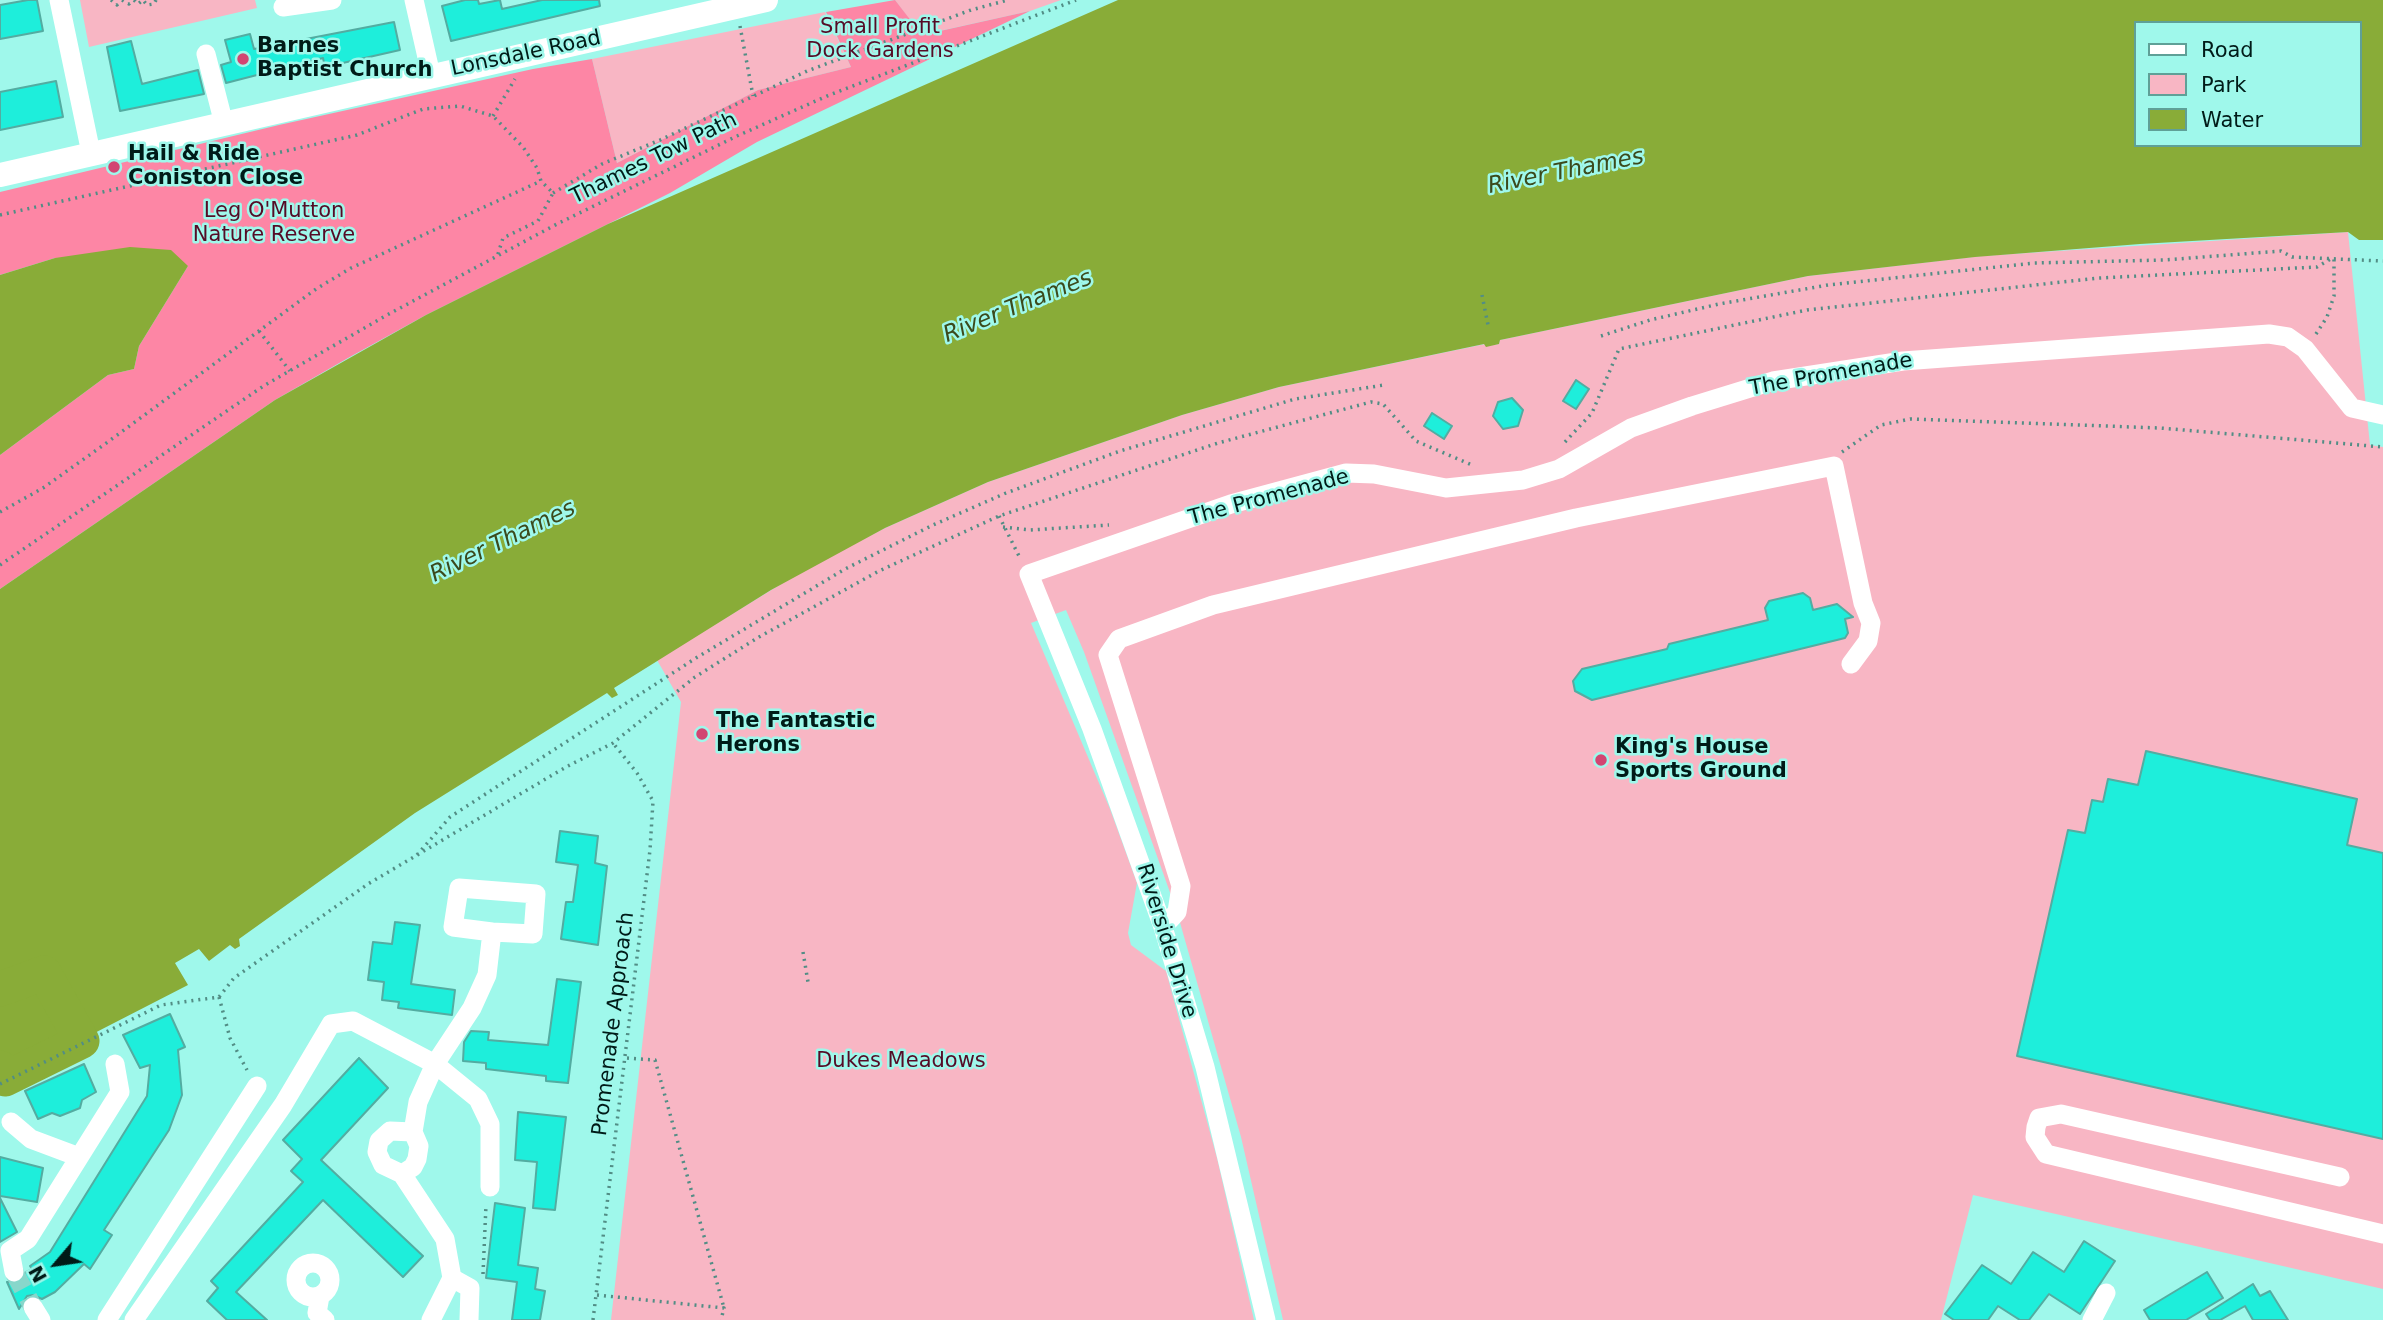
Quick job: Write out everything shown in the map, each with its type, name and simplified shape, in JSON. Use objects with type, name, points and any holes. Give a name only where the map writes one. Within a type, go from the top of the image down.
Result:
[{"type":"main road","name":"Lonsdale Road","points":[[0,175],[766,0]]},
{"type":"street","points":[[59,0],[91,153]]},
{"type":"street","points":[[283,7],[332,0]]},
{"type":"street","points":[[414,0],[431,75]]},
{"type":"street","points":[[206,54],[224,124]]},
{"type":"street","name":"The Promenade","points":[[1029,574],[1231,505],[1346,473],[1374,474],[1446,488],[1522,480],[1559,469],[1631,428],[1773,381],[1903,361],[2269,334],[2288,337],[2305,349],[2352,408],[2383,415]]},
{"type":"street","points":[[1164,928],[1177,912],[1181,886],[1108,655],[1119,639],[1227,602],[1576,518],[1834,466],[1863,603],[1871,623],[1868,641],[1851,664]]},
{"type":"street","name":"Riverside Drive","points":[[1029,574],[1092,729],[1164,928],[1205,1067],[1266,1320]]},
{"type":"street","points":[[402,1174],[413,1167],[417,1159],[419,1146],[412,1132],[418,1102],[435,1064],[472,1008],[487,975],[492,932]]},
{"type":"street","points":[[134,1320],[283,1105],[331,1024],[353,1021],[435,1064],[478,1099],[490,1124],[490,1187]]},
{"type":"street","points":[[14,1272],[10,1251],[28,1239],[120,1092],[115,1064]]},
{"type":"street","points":[[107,1320],[257,1086]]},
{"type":"street","points":[[2340,1177],[2060,1114],[2039,1118],[2036,1127],[2035,1138],[2046,1154],[2383,1234]]},
{"type":"street","points":[[11,1122],[31,1139],[79,1157]]},
{"type":"street","points":[[412,1132],[390,1131],[379,1141],[377,1152],[383,1165],[402,1174],[445,1239],[452,1278],[430,1320]]},
{"type":"street","points":[[452,1278],[470,1288],[468,1320]]},
{"type":"street","points":[[2092,1320],[2106,1293]]},
{"type":"street","points":[[320,1296],[317,1312],[325,1320]]},
{"type":"path","points":[[111,0],[117,5],[121,0],[129,4],[133,0],[138,4],[143,0],[147,5],[154,4],[156,0]]},
{"type":"path","points":[[496,259],[503,238],[538,221],[553,193],[602,164],[660,141],[807,71],[971,10],[1008,0]]},
{"type":"path","name":"Thames Tow Path","points":[[0,565],[265,385],[387,315],[557,224],[737,136],[827,96],[1076,0]]},
{"type":"path","points":[[736,7],[753,96]]},
{"type":"path","points":[[493,116],[503,101]]},
{"type":"path","points":[[0,215],[357,135],[423,109],[460,106],[493,116],[523,146],[537,168],[541,181],[553,193]]},
{"type":"path","points":[[0,512],[43,488],[259,330],[351,268],[541,181]]},
{"type":"path","points":[[1601,336],[1650,320],[1828,285],[2007,266],[2164,260],[2281,251],[2292,257],[2383,261]]},
{"type":"path","points":[[2305,349],[2327,317],[2334,296],[2334,257]]},
{"type":"path","points":[[1556,447],[1582,427],[1592,413],[1619,349],[1807,310],[2099,278],[2317,267],[2334,257]]},
{"type":"path","points":[[1482,295],[1488,325]]},
{"type":"path","points":[[259,330],[290,371]]},
{"type":"path","points":[[413,859],[450,817],[696,658],[845,569],[933,526],[1006,493],[1172,435],[1295,399],[1384,385]]},
{"type":"path","points":[[0,1084],[161,1005],[219,997],[234,978],[368,884],[566,766],[613,743],[695,677],[780,625],[879,571],[999,516],[1194,450],[1371,402],[1383,404],[1416,441],[1466,464],[1479,466]]},
{"type":"path","points":[[1834,466],[1844,450],[1881,425],[1910,419],[2160,428],[2383,447]]},
{"type":"path","points":[[999,516],[1029,574]]},
{"type":"path","points":[[1003,527],[1030,530],[1122,524]]},
{"type":"path","name":"Promenade Approach","points":[[593,1320],[626,1058],[653,801],[637,773],[613,743]]},
{"type":"path","points":[[803,952],[808,982]]},
{"type":"path","points":[[219,997],[230,1038],[257,1086]]},
{"type":"path","points":[[626,1058],[655,1060],[724,1308],[721,1320]]},
{"type":"path","points":[[470,1288],[486,1282],[481,1270],[486,1196],[490,1187]]},
{"type":"path","points":[[597,1295],[724,1308]]},
{"type":"green space","points":[[80,0],[255,0],[257,8],[89,47]]},
{"type":"green space","points":[[895,0],[1061,0],[1030,11],[921,35]]},
{"type":"green space","name":"Leg O'Mutton Nature Reserve","points":[[895,0],[922,35],[1030,11],[757,142],[670,193],[426,315],[348,358],[275,400],[0,589],[0,455],[108,375],[134,369],[139,346],[188,266],[55,258],[0,275],[0,192],[279,125],[533,69],[592,59],[617,163],[758,90],[851,67],[826,12]]},
{"type":"green space","points":[[825,12],[851,67],[758,90],[617,163],[592,59]]},
{"type":"green space","name":"Dukes Meadows","points":[[2348,232],[2370,445],[2383,447],[2383,1289],[1973,1195],[1941,1320],[1283,1320],[1241,1137],[1177,912],[1084,652],[1066,610],[1031,623],[1110,809],[1137,883],[1128,933],[1131,945],[1166,971],[1217,1158],[1254,1320],[611,1320],[681,702],[657,660],[804,570],[885,528],[988,482],[1182,415],[1279,387],[1485,344],[1499,344],[1500,340],[1808,276],[1982,256]]},
{"type":"water","name":"River Thames","points":[[1118,0],[2383,0],[2383,240],[2359,240],[2348,232],[2140,244],[1975,257],[1808,276],[1500,340],[1499,344],[1486,347],[1484,344],[1279,387],[1182,415],[988,482],[885,528],[771,590],[614,688],[618,695],[612,698],[607,693],[415,813],[239,939],[240,946],[235,949],[230,945],[209,961],[199,949],[175,963],[188,985],[5,1079],[0,1068],[0,589],[275,400],[426,315],[608,224]]},
{"type":"water","points":[[130,247],[171,250],[188,266],[139,346],[134,369],[108,375],[0,455],[0,275],[55,258]]},
{"type":"building","points":[[37,0],[43,31],[0,39],[0,5]]},
{"type":"building","points":[[465,0],[478,0],[479,4],[500,0],[502,9],[542,0],[599,0],[600,6],[451,41],[442,6]]},
{"type":"building","points":[[394,22],[400,50],[325,67],[323,58],[226,83],[221,65],[231,62],[225,40],[250,34],[254,49]]},
{"type":"building","points":[[131,41],[142,84],[198,70],[204,94],[120,111],[107,47]]},
{"type":"building","points":[[56,81],[63,117],[0,130],[0,92]]},
{"type":"building","points":[[1576,380],[1589,389],[1576,409],[1563,401]]},
{"type":"building","points":[[1512,398],[1523,410],[1518,426],[1503,429],[1493,416],[1498,402]]},
{"type":"building","points":[[1432,413],[1452,426],[1444,439],[1424,426]]},
{"type":"building","points":[[1803,593],[1810,598],[1813,610],[1837,604],[1853,617],[1845,619],[1848,633],[1845,638],[1592,700],[1575,691],[1573,681],[1582,669],[1667,649],[1669,644],[1768,620],[1765,608],[1769,601]]},
{"type":"building","points":[[2146,751],[2357,799],[2347,845],[2383,853],[2383,1139],[2017,1056],[2068,830],[2085,833],[2092,800],[2103,802],[2108,779],[2138,785]]},
{"type":"building","points":[[560,831],[598,836],[595,863],[607,866],[598,945],[561,939],[566,902],[573,902],[578,865],[556,862]]},
{"type":"building","points":[[395,922],[420,925],[411,984],[455,990],[452,1015],[398,1008],[399,1002],[382,1000],[384,982],[368,980],[373,942],[392,944]]},
{"type":"building","points":[[557,979],[581,982],[568,1083],[546,1081],[546,1076],[486,1069],[486,1063],[463,1061],[464,1042],[471,1031],[489,1032],[488,1040],[548,1045]]},
{"type":"building","points":[[170,1014],[185,1047],[178,1050],[182,1095],[169,1130],[104,1230],[112,1235],[90,1269],[84,1264],[55,1292],[42,1299],[33,1295],[27,1296],[19,1309],[7,1282],[21,1282],[26,1272],[32,1269],[30,1266],[50,1252],[147,1096],[150,1065],[140,1068],[123,1035]]},
{"type":"building","points":[[359,1058],[388,1088],[321,1160],[423,1256],[403,1277],[323,1200],[236,1292],[267,1320],[227,1320],[207,1301],[218,1288],[211,1281],[303,1182],[291,1171],[302,1159],[283,1140]]},
{"type":"building","points":[[84,1064],[96,1092],[82,1100],[80,1108],[60,1116],[52,1113],[38,1119],[25,1091]]},
{"type":"building","points":[[518,1112],[566,1117],[555,1210],[533,1208],[537,1162],[515,1160]]},
{"type":"building","points":[[0,1157],[43,1168],[37,1202],[0,1196]]},
{"type":"building","points":[[0,1198],[17,1232],[0,1242]]},
{"type":"building","points":[[495,1203],[525,1208],[518,1265],[538,1268],[535,1289],[545,1291],[540,1320],[512,1320],[517,1282],[486,1278]]},
{"type":"building","points":[[2084,1241],[2115,1261],[2080,1314],[2049,1294],[2029,1320],[2020,1320],[1998,1306],[1988,1320],[1954,1320],[1945,1314],[1982,1265],[2011,1284],[2033,1252],[2064,1272]]},
{"type":"building","points":[[2207,1272],[2223,1298],[2186,1320],[2150,1320],[2144,1310]]},
{"type":"building","points":[[2253,1284],[2260,1296],[2270,1291],[2288,1320],[2253,1320],[2245,1306],[2220,1320],[2210,1320],[2206,1314]]},
{"type":"waterway","points":[[0,989],[44,973],[82,1041],[5,1079],[0,1068]]},
{"type":"tunnel","points":[[14,1272],[33,1307]]},
{"type":"place","name":"Barnes Baptist Church","points":[[243,59]]},
{"type":"place","name":"Hail & Ride Coniston Close","points":[[114,167]]},
{"type":"place","name":"The Fantastic Herons","points":[[702,734]]},
{"type":"place","name":"King's House Sports Ground","points":[[1601,760]]},
{"type":"park label","name":"Small Profit Dock Gardens","points":[[880,40]]}]
